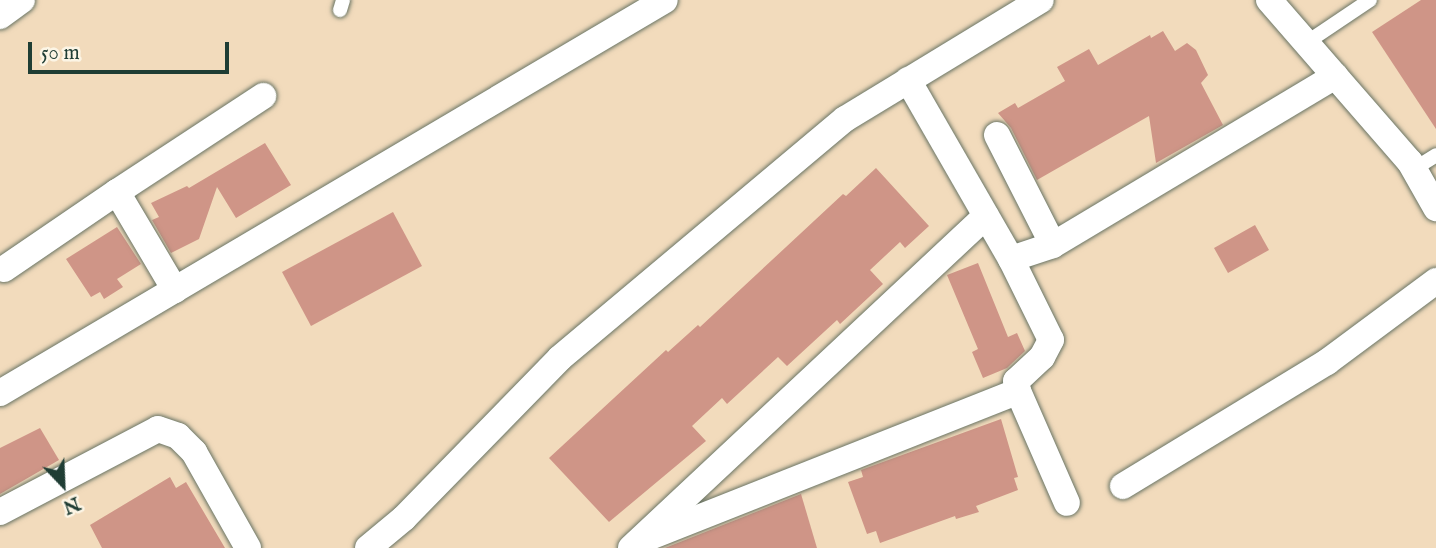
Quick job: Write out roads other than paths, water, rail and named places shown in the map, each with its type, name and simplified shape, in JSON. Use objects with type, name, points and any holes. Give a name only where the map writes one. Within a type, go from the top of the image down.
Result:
[{"type":"street","points":[[0,16],[22,0]]},
{"type":"street","points":[[0,393],[665,0]]},
{"type":"street","points":[[368,548],[404,518],[560,358],[845,119],[1041,0]]},
{"type":"street","points":[[1269,0],[1414,169],[1435,205]]},
{"type":"street","points":[[1011,259],[1053,245],[1335,76]]},
{"type":"street","points":[[908,80],[1011,259],[1051,340],[1042,357],[1016,381],[1067,503]]},
{"type":"street","points":[[4,269],[263,96]]},
{"type":"street","points":[[997,135],[1053,245]]},
{"type":"street","points":[[117,192],[175,290]]},
{"type":"street","points":[[630,547],[986,216]]},
{"type":"street","points":[[1123,486],[1328,362],[1436,281]]},
{"type":"street","points":[[630,547],[1018,391]]},
{"type":"street","points":[[0,512],[158,429],[178,436],[194,452],[248,548]]},
{"type":"lane","points":[[1306,43],[1370,0]]},
{"type":"lane","points":[[1414,169],[1436,155]]}]
